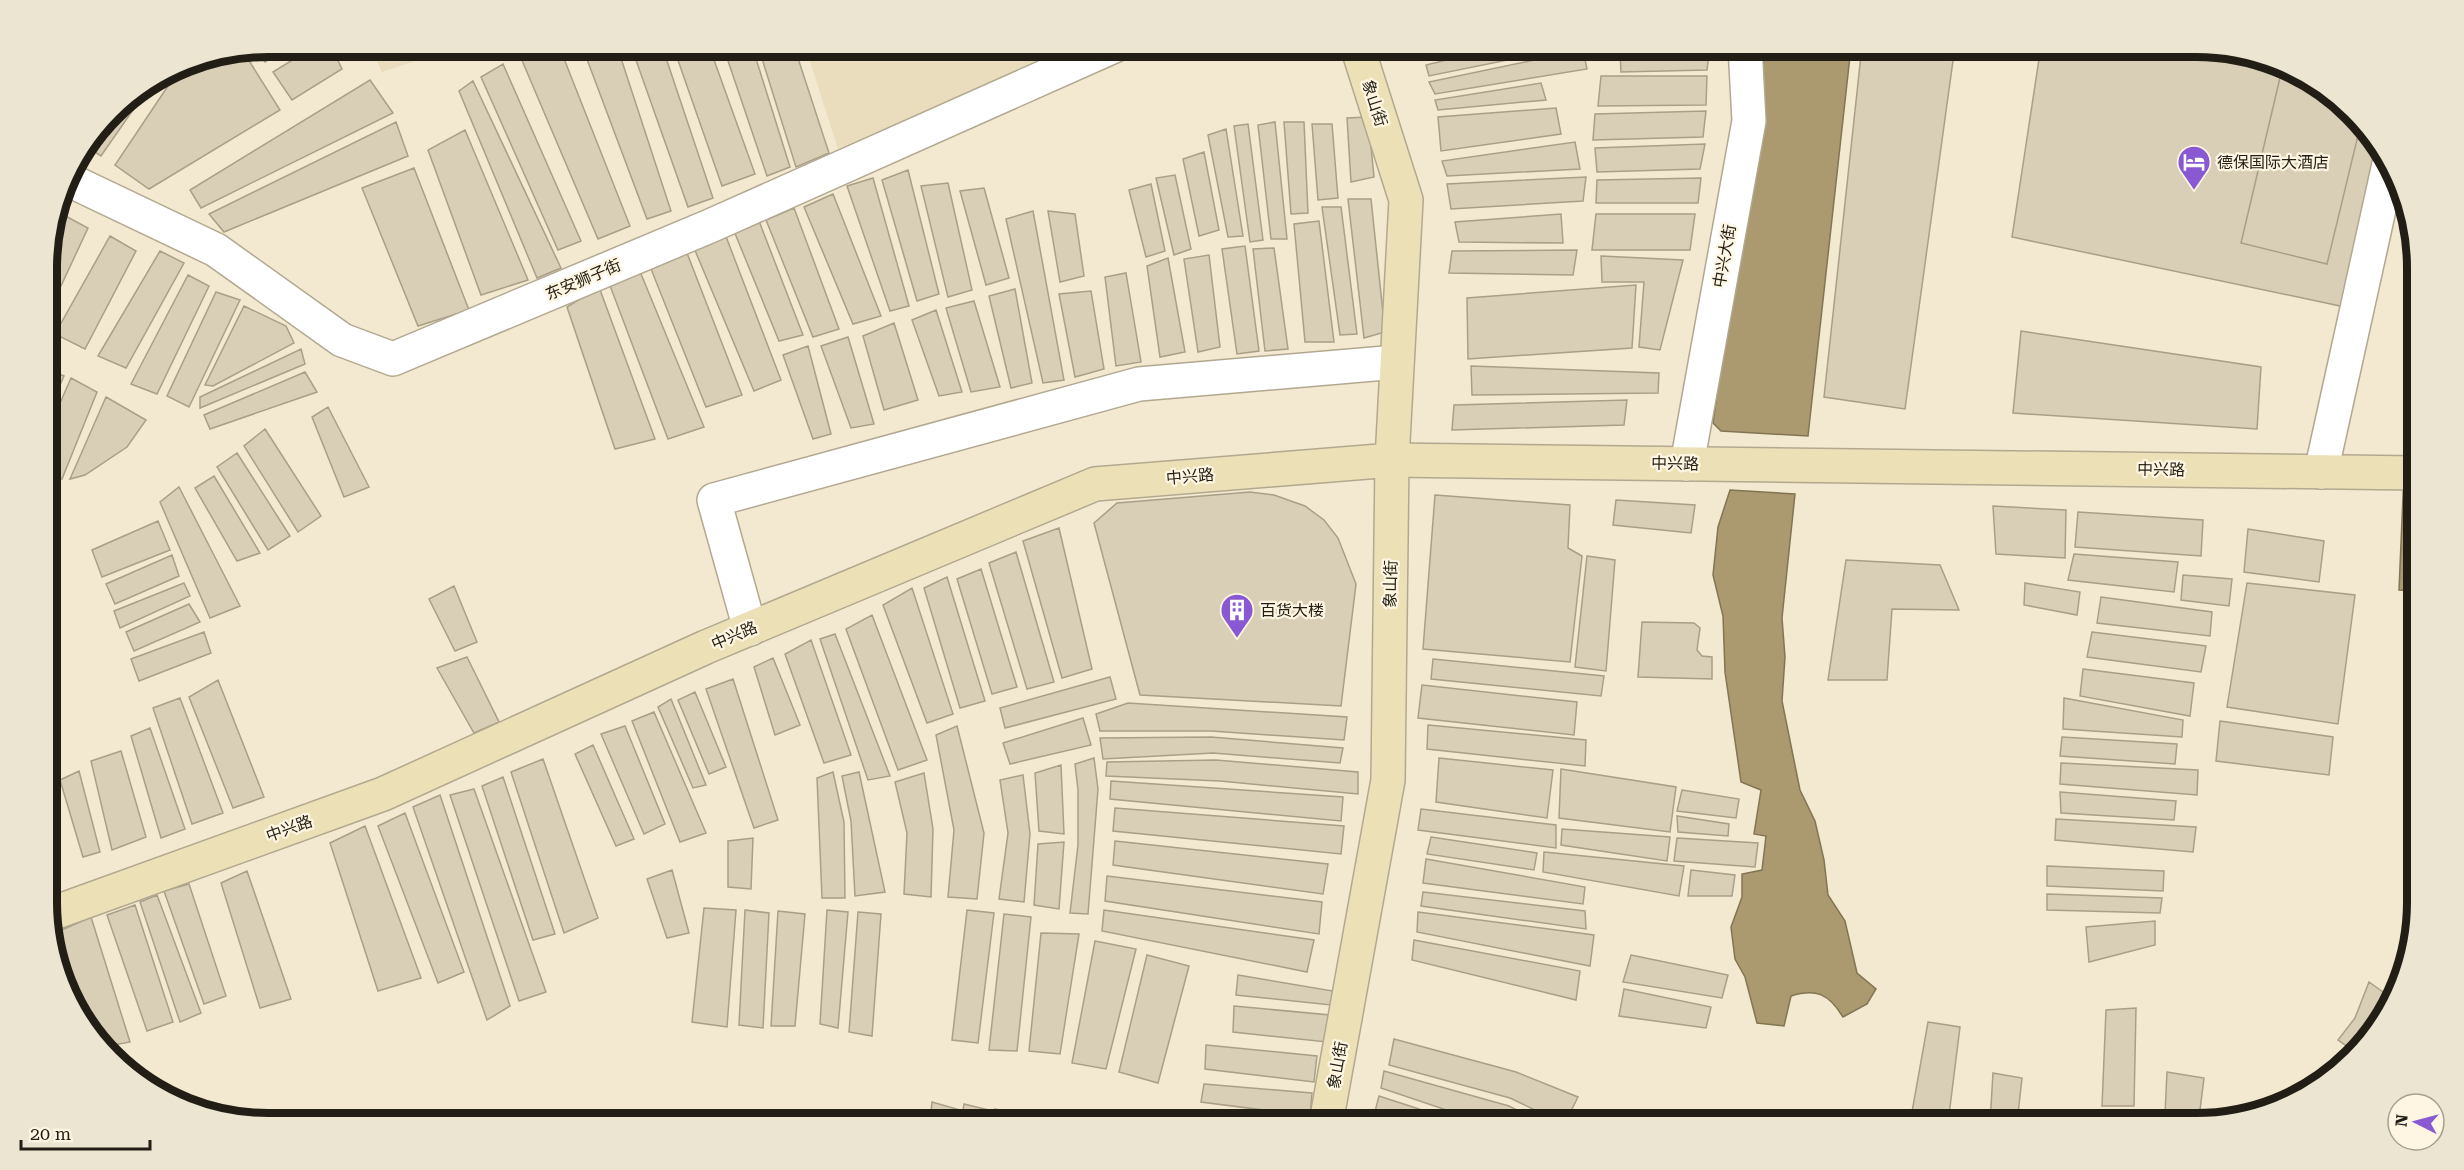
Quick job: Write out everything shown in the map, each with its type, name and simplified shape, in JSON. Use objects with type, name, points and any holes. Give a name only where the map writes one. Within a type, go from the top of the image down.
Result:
[{"type":"main road","name":"象山街","points":[[1328,1113],[1388,780],[1392,460],[1406,200],[1360,57]]},
{"type":"main road","name":"中兴路","points":[[57,912],[383,794],[750,629],[1095,484],[1392,460],[2407,473]]},
{"type":"street","name":"东安狮子街","points":[[75,183],[216,250],[342,340],[393,359],[710,226],[1089,57]]},
{"type":"street","name":"中兴大街","points":[[1687,464],[1749,121],[1746,57]]},
{"type":"street","points":[[2321,472],[2386,177]]},
{"type":"street","points":[[750,629],[714,500],[1139,384],[1397,362]]},
{"type":"shaded area","points":[[375,57],[428,57],[382,72]]},
{"type":"shaded area","points":[[809,57],[1052,57],[838,149]]},
{"type":"shaded area","points":[[1764,57],[1850,57],[1808,436],[1721,431],[1713,423],[1732,288],[1761,124]]},
{"type":"shaded area","points":[[2407,432],[2407,590],[2399,590]]},
{"type":"shaded area","points":[[1730,490],[1795,494],[1782,618],[1785,657],[1782,701],[1800,790],[1815,821],[1824,860],[1828,895],[1845,921],[1857,973],[1876,989],[1867,1004],[1843,1017],[1827,998],[1808,993],[1791,996],[1784,1026],[1757,1023],[1745,977],[1735,959],[1731,927],[1742,897],[1742,874],[1762,870],[1766,836],[1754,834],[1761,790],[1741,782],[1725,672],[1723,616],[1713,575],[1718,527]]},
{"type":"building","points":[[261,57],[273,57],[265,62]]},
{"type":"building","points":[[297,57],[336,57],[342,69],[292,100],[273,72]]},
{"type":"building","points":[[521,57],[563,57],[630,226],[598,239]]},
{"type":"building","points":[[586,57],[621,57],[671,211],[647,219]]},
{"type":"building","points":[[635,57],[666,57],[713,198],[688,207]]},
{"type":"building","points":[[677,57],[713,57],[755,174],[722,186]]},
{"type":"building","points":[[727,57],[755,57],[790,167],[767,176]]},
{"type":"building","points":[[761,57],[798,57],[829,153],[796,167]]},
{"type":"building","points":[[1459,57],[1523,57],[1429,76],[1426,65]]},
{"type":"building","points":[[1549,57],[1584,57],[1587,69],[1435,94],[1429,82]]},
{"type":"building","points":[[1620,57],[1709,57],[1707,70],[1621,72]]},
{"type":"building","points":[[1861,57],[1953,57],[1905,409],[1824,397]]},
{"type":"building","name":"德保国际大酒店","points":[[2039,57],[2210,57],[2264,68],[2301,85],[2335,109],[2355,129],[2376,159],[2345,307],[2012,237]]},
{"type":"building","points":[[247,58],[280,110],[149,189],[115,165],[171,81],[200,68]]},
{"type":"building","points":[[503,64],[581,241],[558,250],[481,77]]},
{"type":"building","points":[[2281,75],[2301,85],[2335,109],[2358,134],[2327,264],[2241,243]]},
{"type":"building","points":[[1601,76],[1707,76],[1706,105],[1598,106]]},
{"type":"building","points":[[370,80],[393,113],[201,208],[190,190]]},
{"type":"building","points":[[473,81],[561,268],[537,278],[459,91]]},
{"type":"building","points":[[1541,83],[1546,100],[1438,110],[1435,100]]},
{"type":"building","points":[[138,102],[101,156],[93,151],[109,129]]},
{"type":"building","points":[[1556,108],[1561,134],[1441,151],[1438,117]]},
{"type":"building","points":[[1706,111],[1703,137],[1593,140],[1595,114]]},
{"type":"building","points":[[1368,117],[1374,177],[1351,182],[1347,118]]},
{"type":"building","points":[[396,122],[408,156],[224,232],[209,214]]},
{"type":"building","points":[[1275,122],[1287,239],[1271,239],[1258,125]]},
{"type":"building","points":[[1284,122],[1304,122],[1308,213],[1291,214]]},
{"type":"building","points":[[1248,124],[1263,240],[1250,242],[1234,126]]},
{"type":"building","points":[[1312,124],[1332,124],[1338,198],[1318,200]]},
{"type":"building","points":[[1226,129],[1243,236],[1228,237],[1208,135]]},
{"type":"building","points":[[465,130],[528,280],[481,295],[428,150]]},
{"type":"building","points":[[1575,142],[1580,169],[1447,176],[1442,161]]},
{"type":"building","points":[[1705,144],[1700,169],[1597,172],[1595,148]]},
{"type":"building","points":[[1204,152],[1219,230],[1199,236],[1183,159]]},
{"type":"building","points":[[414,168],[469,310],[418,326],[362,188]]},
{"type":"building","points":[[908,170],[939,294],[917,301],[882,180]]},
{"type":"building","points":[[1175,175],[1191,249],[1174,255],[1156,178]]},
{"type":"building","points":[[1586,177],[1583,201],[1451,209],[1447,184]]},
{"type":"building","points":[[873,178],[909,306],[890,311],[847,186]]},
{"type":"building","points":[[1701,178],[1698,203],[1596,203],[1597,180]]},
{"type":"building","points":[[948,183],[972,290],[948,297],[921,186]]},
{"type":"building","points":[[1151,184],[1165,251],[1146,257],[1129,190]]},
{"type":"building","points":[[984,188],[1009,278],[986,285],[960,191]]},
{"type":"building","points":[[833,194],[881,316],[853,324],[804,207]]},
{"type":"building","points":[[1348,199],[1371,199],[1385,332],[1364,338]]},
{"type":"building","points":[[1322,207],[1341,207],[1357,334],[1340,335]]},
{"type":"building","points":[[794,208],[839,329],[813,337],[766,220]]},
{"type":"building","points":[[1033,211],[1064,380],[1043,383],[1006,219]]},
{"type":"building","points":[[1048,211],[1075,214],[1084,276],[1060,282]]},
{"type":"building","points":[[1561,214],[1563,243],[1459,242],[1455,222]]},
{"type":"building","points":[[1596,214],[1695,214],[1690,250],[1592,250]]},
{"type":"building","points":[[64,215],[88,228],[57,295],[57,254]]},
{"type":"building","points":[[759,221],[803,335],[779,341],[734,231]]},
{"type":"building","points":[[1319,221],[1334,342],[1305,342],[1294,224]]},
{"type":"building","points":[[725,234],[781,380],[754,391],[694,248]]},
{"type":"building","points":[[110,236],[136,251],[85,349],[57,335],[57,330]]},
{"type":"building","points":[[1245,246],[1259,351],[1237,354],[1222,249]]},
{"type":"building","points":[[1274,248],[1288,349],[1265,351],[1253,249]]},
{"type":"building","points":[[1577,250],[1573,275],[1449,273],[1452,251]]},
{"type":"building","points":[[160,251],[184,263],[126,368],[98,356]]},
{"type":"building","points":[[687,253],[742,395],[706,407],[651,269]]},
{"type":"building","points":[[1209,255],[1220,347],[1198,352],[1184,259]]},
{"type":"building","points":[[1601,256],[1683,260],[1660,350],[1639,347],[1644,282],[1602,282]]},
{"type":"building","points":[[1168,258],[1185,352],[1160,357],[1147,266]]},
{"type":"building","points":[[639,269],[704,427],[668,439],[609,283]]},
{"type":"building","points":[[1126,273],[1141,362],[1116,366],[1105,277]]},
{"type":"building","points":[[188,275],[209,286],[157,394],[131,384]]},
{"type":"building","points":[[1636,285],[1632,348],[1468,359],[1467,298]]},
{"type":"building","points":[[599,287],[655,439],[615,449],[567,307]]},
{"type":"building","points":[[1015,289],[1032,383],[1011,388],[989,296]]},
{"type":"building","points":[[1091,291],[1104,369],[1075,377],[1059,294]]},
{"type":"building","points":[[216,292],[240,300],[189,407],[167,396]]},
{"type":"building","points":[[974,301],[1000,387],[971,392],[946,308]]},
{"type":"building","points":[[244,306],[286,326],[294,343],[213,386],[205,385]]},
{"type":"building","points":[[936,310],[962,392],[939,396],[912,320]]},
{"type":"building","points":[[894,323],[918,400],[884,410],[863,336]]},
{"type":"building","points":[[2021,331],[2261,367],[2257,429],[2013,413]]},
{"type":"building","points":[[848,337],[874,424],[851,428],[821,346]]},
{"type":"building","points":[[808,346],[831,434],[813,439],[783,355]]},
{"type":"building","points":[[301,349],[305,364],[200,408],[200,397]]},
{"type":"building","points":[[1471,366],[1659,373],[1658,393],[1472,395]]},
{"type":"building","points":[[305,372],[317,392],[210,429],[204,415]]},
{"type":"building","points":[[57,373],[64,376],[57,392]]},
{"type":"building","points":[[71,378],[97,392],[62,479],[57,479],[57,410]]},
{"type":"building","points":[[106,397],[146,420],[127,447],[85,475],[70,479]]},
{"type":"building","points":[[1627,400],[1624,425],[1452,430],[1454,405]]},
{"type":"building","points":[[328,407],[369,487],[344,497],[312,417]]},
{"type":"building","points":[[265,429],[321,516],[298,532],[244,446]]},
{"type":"building","points":[[237,453],[290,536],[268,550],[217,467]]},
{"type":"building","points":[[214,476],[260,553],[237,561],[195,488]]},
{"type":"building","points":[[179,487],[240,606],[210,618],[160,502]]},
{"type":"building","name":"百货大楼","points":[[1250,492],[1274,495],[1305,506],[1324,520],[1338,538],[1356,584],[1341,706],[1140,695],[1094,523],[1117,503]]},
{"type":"building","points":[[1435,495],[1570,505],[1568,548],[1582,556],[1570,662],[1423,649]]},
{"type":"building","points":[[1616,500],[1695,505],[1691,533],[1613,525]]},
{"type":"building","points":[[1993,506],[2066,510],[2065,558],[1996,554]]},
{"type":"building","points":[[2078,512],[2203,520],[2201,556],[2075,547]]},
{"type":"building","points":[[158,521],[170,550],[102,577],[92,550]]},
{"type":"building","points":[[1059,528],[1092,669],[1062,678],[1023,541]]},
{"type":"building","points":[[2248,529],[2324,541],[2319,582],[2244,572]]},
{"type":"building","points":[[1016,552],[1054,682],[1027,689],[989,563]]},
{"type":"building","points":[[2074,554],[2178,562],[2174,592],[2068,580]]},
{"type":"building","points":[[172,555],[179,576],[115,604],[106,584]]},
{"type":"building","points":[[1587,556],[1615,560],[1606,671],[1575,667]]},
{"type":"building","points":[[1846,560],[1940,565],[1959,610],[1892,609],[1887,680],[1828,680]]},
{"type":"building","points":[[981,569],[1017,687],[992,694],[957,579]]},
{"type":"building","points":[[2183,575],[2232,579],[2229,606],[2181,600]]},
{"type":"building","points":[[947,577],[985,701],[960,708],[924,588]]},
{"type":"building","points":[[184,583],[190,596],[120,628],[114,611]]},
{"type":"building","points":[[2025,583],[2080,592],[2077,615],[2024,605]]},
{"type":"building","points":[[2247,583],[2355,595],[2338,724],[2227,707]]},
{"type":"building","points":[[454,586],[477,642],[455,651],[429,599]]},
{"type":"building","points":[[912,588],[953,714],[927,723],[883,605]]},
{"type":"building","points":[[2101,597],[2212,612],[2210,636],[2097,623]]},
{"type":"building","points":[[189,604],[200,622],[134,651],[126,632]]},
{"type":"building","points":[[872,615],[927,760],[898,770],[846,629]]},
{"type":"building","points":[[1642,622],[1694,623],[1700,628],[1697,650],[1702,656],[1712,657],[1712,679],[1638,677]]},
{"type":"building","points":[[204,632],[211,653],[139,681],[131,659]]},
{"type":"building","points":[[2092,632],[2206,646],[2201,672],[2087,657]]},
{"type":"building","points":[[835,634],[890,776],[868,780],[820,639]]},
{"type":"building","points":[[811,640],[851,755],[824,763],[785,654]]},
{"type":"building","points":[[467,657],[499,722],[474,733],[437,668]]},
{"type":"building","points":[[773,658],[800,725],[775,735],[754,667]]},
{"type":"building","points":[[1433,659],[1604,676],[1601,696],[1431,679]]},
{"type":"building","points":[[2083,669],[2194,683],[2190,716],[2080,696]]},
{"type":"building","points":[[1110,677],[1116,699],[1005,728],[1000,708]]},
{"type":"building","points":[[733,679],[778,820],[754,828],[706,689]]},
{"type":"building","points":[[218,680],[264,797],[233,808],[189,697]]},
{"type":"building","points":[[1422,685],[1577,702],[1574,735],[1418,718]]},
{"type":"building","points":[[695,692],[726,767],[709,774],[678,700]]},
{"type":"building","points":[[180,698],[223,813],[192,824],[153,708]]},
{"type":"building","points":[[2064,698],[2183,720],[2182,737],[2063,729]]},
{"type":"building","points":[[671,699],[706,785],[693,788],[658,707]]},
{"type":"building","points":[[1128,703],[1347,717],[1344,740],[1211,731],[1100,731],[1096,714]]},
{"type":"building","points":[[654,712],[706,833],[680,842],[632,721]]},
{"type":"building","points":[[1083,718],[1091,745],[1010,764],[1003,743]]},
{"type":"building","points":[[2220,721],[2333,737],[2329,775],[2216,761]]},
{"type":"building","points":[[1428,725],[1586,740],[1585,766],[1427,749]]},
{"type":"building","points":[[625,726],[665,824],[644,834],[601,734]]},
{"type":"building","points":[[957,726],[984,833],[977,899],[948,897],[954,830],[936,735]]},
{"type":"building","points":[[150,728],[185,829],[161,838],[131,736]]},
{"type":"building","points":[[1211,737],[1343,748],[1340,763],[1213,753],[1103,759],[1100,738]]},
{"type":"building","points":[[2062,737],[2177,744],[2175,764],[2060,756]]},
{"type":"building","points":[[593,745],[634,839],[616,846],[575,754]]},
{"type":"building","points":[[121,751],[146,837],[112,850],[91,761]]},
{"type":"building","points":[[1094,758],[1098,789],[1088,914],[1070,913],[1078,845],[1078,790],[1075,764]]},
{"type":"building","points":[[1439,758],[1553,770],[1547,818],[1436,802]]},
{"type":"building","points":[[543,759],[598,918],[564,933],[511,772]]},
{"type":"building","points":[[1216,760],[1358,772],[1358,794],[1220,781],[1106,776],[1107,762]]},
{"type":"building","points":[[2061,763],[2198,770],[2197,795],[2060,784]]},
{"type":"building","points":[[1061,765],[1064,834],[1039,831],[1035,773]]},
{"type":"building","points":[[1561,769],[1676,787],[1670,832],[1559,818]]},
{"type":"building","points":[[79,771],[100,852],[83,857],[60,780]]},
{"type":"building","points":[[833,772],[844,822],[845,898],[822,898],[817,778]]},
{"type":"building","points":[[859,772],[885,892],[855,896],[851,821],[842,776]]},
{"type":"building","points":[[924,773],[933,829],[931,897],[904,894],[907,833],[895,782]]},
{"type":"building","points":[[1023,775],[1030,834],[1024,902],[999,899],[1008,833],[1000,780]]},
{"type":"building","points":[[503,777],[555,934],[533,940],[482,786]]},
{"type":"building","points":[[1111,781],[1343,797],[1341,821],[1110,799]]},
{"type":"building","points":[[474,789],[546,992],[519,1001],[450,795]]},
{"type":"building","points":[[1682,790],[1739,799],[1736,818],[1677,811]]},
{"type":"building","points":[[2060,792],[2176,801],[2174,820],[2061,813]]},
{"type":"building","points":[[440,795],[510,1006],[487,1020],[413,807]]},
{"type":"building","points":[[1115,808],[1344,826],[1341,854],[1113,831]]},
{"type":"building","points":[[1421,809],[1556,825],[1556,848],[1418,830]]},
{"type":"building","points":[[405,813],[464,972],[438,983],[378,826]]},
{"type":"building","points":[[1677,816],[1729,824],[1728,836],[1678,832]]},
{"type":"building","points":[[2056,819],[2196,827],[2193,852],[2055,840]]},
{"type":"building","points":[[365,826],[421,978],[378,991],[330,843]]},
{"type":"building","points":[[1562,829],[1670,837],[1667,861],[1561,845]]},
{"type":"building","points":[[1431,837],[1537,853],[1534,870],[1427,854]]},
{"type":"building","points":[[753,838],[751,889],[728,887],[728,841]]},
{"type":"building","points":[[1677,838],[1758,843],[1755,867],[1674,861]]},
{"type":"building","points":[[1115,841],[1328,864],[1323,894],[1113,865]]},
{"type":"building","points":[[1064,842],[1059,909],[1034,905],[1038,844]]},
{"type":"building","points":[[1544,852],[1684,866],[1679,896],[1543,872]]},
{"type":"building","points":[[1426,859],[1585,887],[1583,904],[1423,883]]},
{"type":"building","points":[[2047,866],[2164,871],[2163,891],[2047,886]]},
{"type":"building","points":[[672,870],[689,933],[667,938],[647,879]]},
{"type":"building","points":[[1691,870],[1735,875],[1732,896],[1688,896]]},
{"type":"building","points":[[247,871],[291,999],[260,1008],[221,883]]},
{"type":"building","points":[[1107,876],[1322,902],[1319,934],[1105,901]]},
{"type":"building","points":[[189,884],[226,996],[204,1004],[164,891]]},
{"type":"building","points":[[1423,892],[1585,911],[1586,929],[1421,906]]},
{"type":"building","points":[[2047,894],[2162,898],[2160,913],[2047,910]]},
{"type":"building","points":[[157,895],[201,1013],[180,1022],[140,902]]},
{"type":"building","points":[[135,905],[173,1022],[147,1031],[107,915]]},
{"type":"building","points":[[704,908],[736,910],[727,1027],[692,1022]]},
{"type":"building","points":[[745,910],[769,913],[763,1028],[739,1025]]},
{"type":"building","points":[[827,910],[848,912],[838,1028],[820,1024]]},
{"type":"building","points":[[967,910],[994,913],[978,1043],[952,1040]]},
{"type":"building","points":[[1104,910],[1314,940],[1307,972],[1102,931]]},
{"type":"building","points":[[778,911],[805,914],[795,1026],[771,1026]]},
{"type":"building","points":[[858,912],[881,914],[872,1036],[849,1032]]},
{"type":"building","points":[[1418,912],[1594,935],[1590,966],[1417,932]]},
{"type":"building","points":[[1004,914],[1031,917],[1017,1051],[989,1050]]},
{"type":"building","points":[[91,917],[130,1042],[113,1045],[85,1007],[68,970],[59,931]]},
{"type":"building","points":[[2155,921],[2155,945],[2089,962],[2086,927]]},
{"type":"building","points":[[1041,933],[1079,934],[1060,1054],[1029,1051]]},
{"type":"building","points":[[1414,940],[1580,971],[1576,1000],[1412,960]]},
{"type":"building","points":[[1095,941],[1136,949],[1106,1069],[1072,1063]]},
{"type":"building","points":[[1147,955],[1189,966],[1158,1083],[1119,1072]]},
{"type":"building","points":[[1631,955],[1728,975],[1722,998],[1623,982]]},
{"type":"building","points":[[1238,975],[1333,991],[1331,1005],[1236,995]]},
{"type":"building","points":[[2369,982],[2386,994],[2371,1019],[2349,1047],[2338,1040],[2355,1018]]},
{"type":"building","points":[[1624,989],[1711,1007],[1706,1028],[1619,1016]]},
{"type":"building","points":[[1234,1006],[1330,1015],[1327,1042],[1233,1032]]},
{"type":"building","points":[[2136,1008],[2134,1106],[2102,1106],[2106,1010]]},
{"type":"building","points":[[1928,1022],[1960,1027],[1949,1113],[1912,1113]]},
{"type":"building","points":[[1394,1039],[1516,1072],[1578,1097],[1570,1113],[1541,1113],[1510,1098],[1389,1065]]},
{"type":"building","points":[[1206,1045],[1317,1056],[1314,1082],[1205,1069]]},
{"type":"building","points":[[1384,1071],[1509,1106],[1523,1113],[1455,1113],[1381,1088]]},
{"type":"building","points":[[2167,1072],[2204,1078],[2200,1113],[2165,1113]]},
{"type":"building","points":[[1993,1073],[2022,1078],[2018,1113],[1991,1113]]},
{"type":"building","points":[[1204,1084],[1312,1093],[1310,1113],[1287,1113],[1201,1102]]},
{"type":"building","points":[[1379,1096],[1431,1113],[1375,1113]]},
{"type":"building","points":[[932,1102],[960,1110],[960,1113],[931,1113]]},
{"type":"building","points":[[964,1104],[989,1110],[989,1113],[963,1113]]},
{"type":"building","points":[[995,1109],[1011,1113],[994,1113]]},
{"type":"place","name":"德保国际大酒店","points":[[2194,191]]},
{"type":"place","name":"百货大楼","points":[[1237,639]]}]
